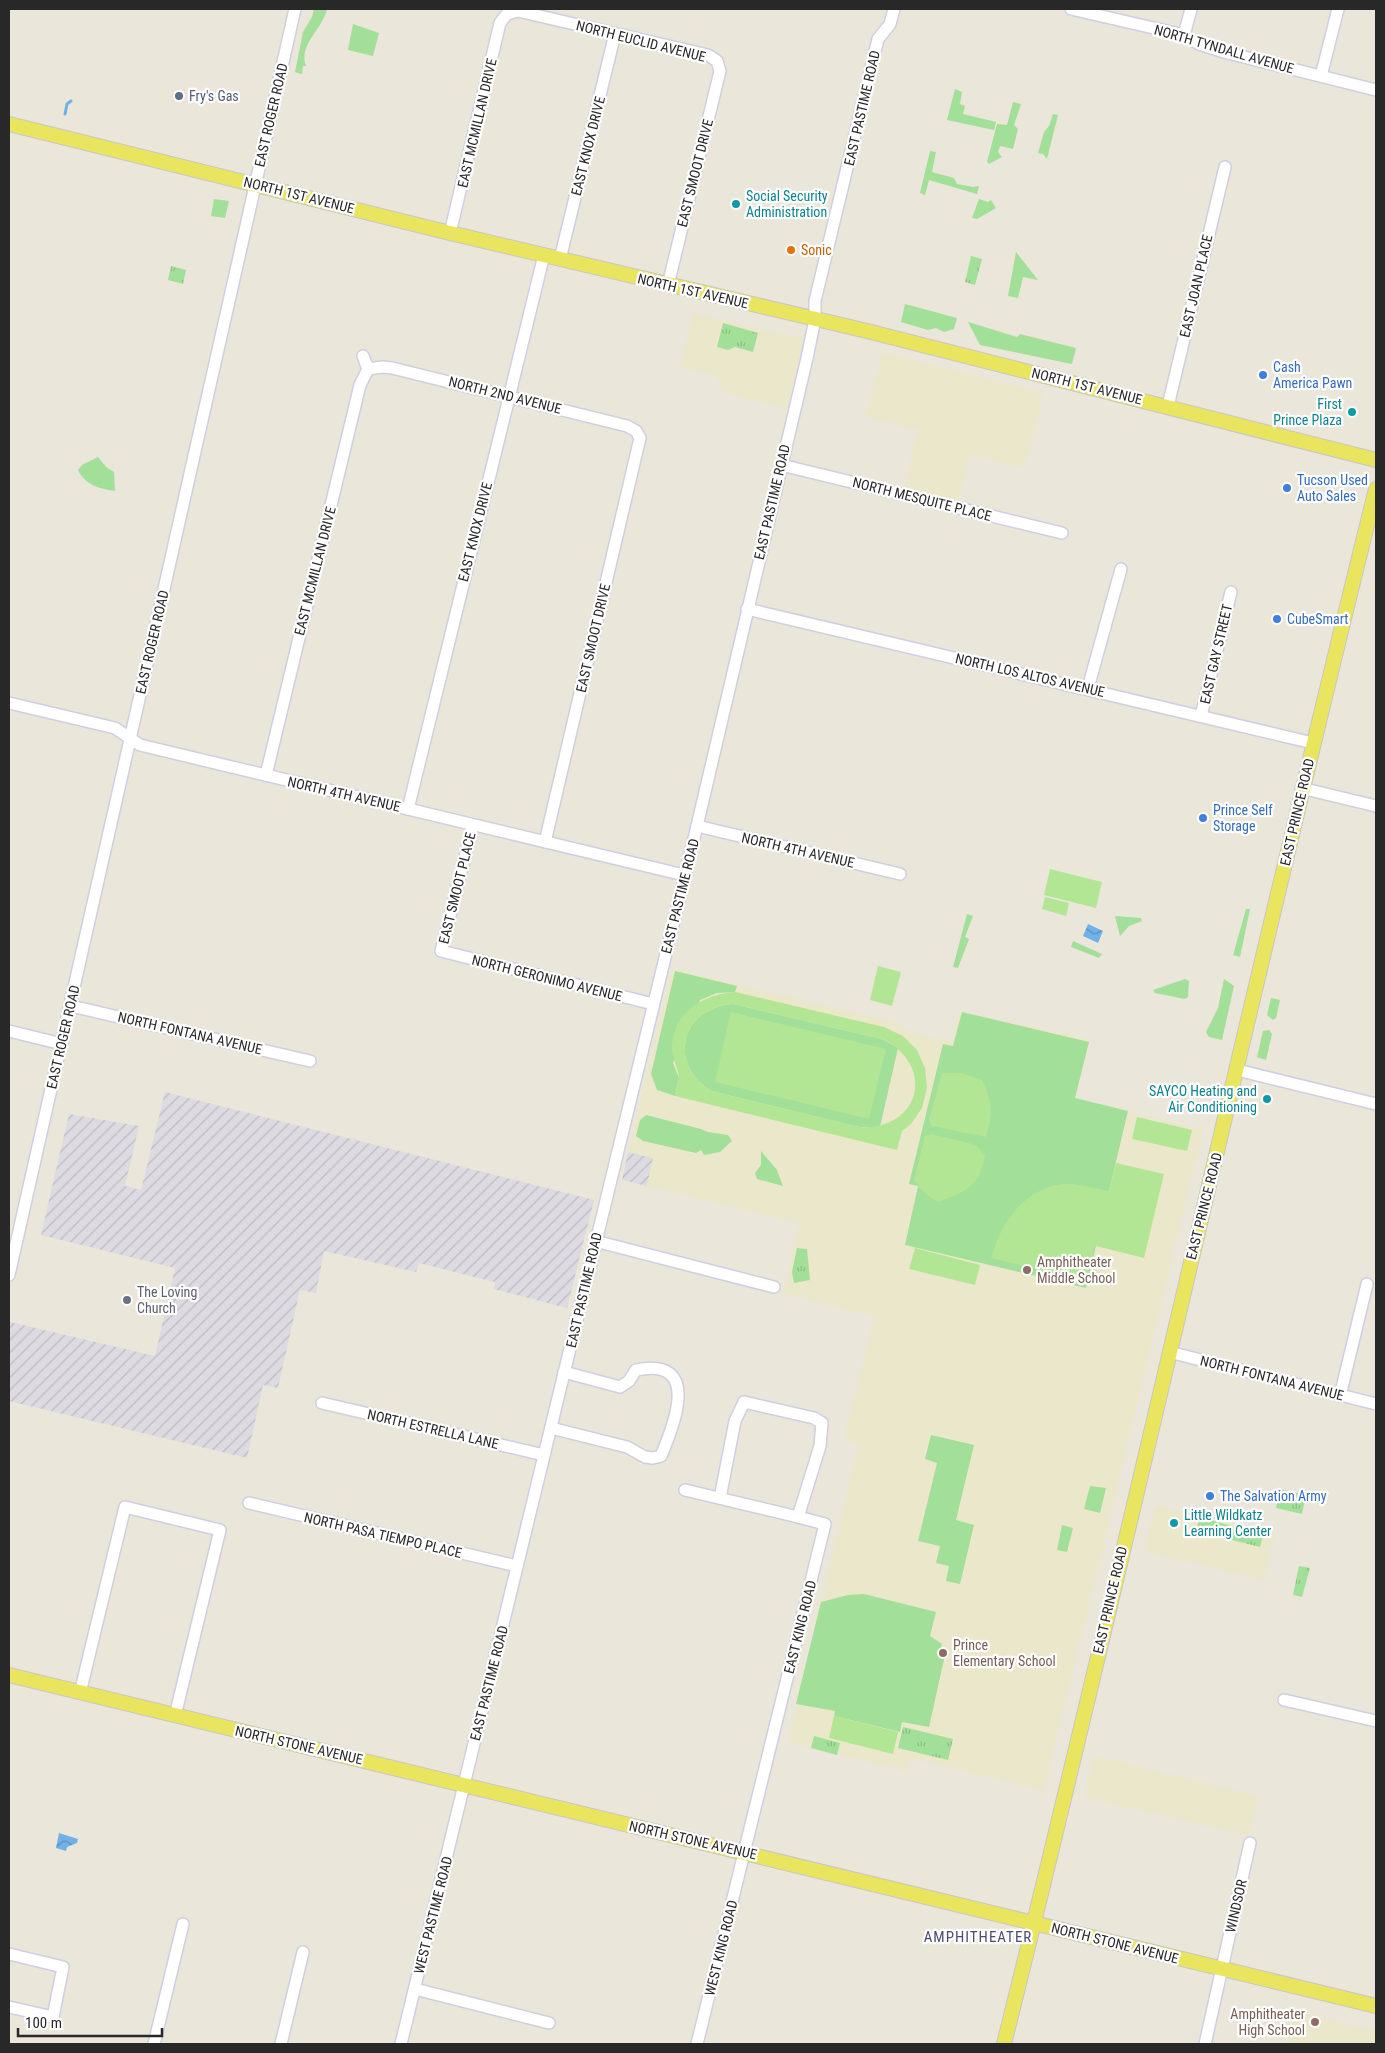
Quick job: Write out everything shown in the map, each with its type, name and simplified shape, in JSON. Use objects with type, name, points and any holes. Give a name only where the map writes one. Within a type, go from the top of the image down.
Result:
[{"type":"main road","name":"NORTH 1ST AVENUE","points":[[9,124],[450,233],[815,319],[1168,406],[1376,460]]},
{"type":"main road","name":"EAST PRINCE ROAD","points":[[1004,2044],[1237,1070],[1301,788],[1376,489]]},
{"type":"main road","name":"NORTH STONE AVENUE","points":[[9,1676],[746,1852],[1376,2006]]},
{"type":"street","name":"EAST ROGER ROAD","points":[[9,1275],[295,9]]},
{"type":"street","name":"EAST PASTIME ROAD","points":[[464,1786],[697,826],[815,319],[815,302],[878,39],[890,24],[894,9]]},
{"type":"street","name":"NORTH TYNDALL AVENUE","points":[[1071,9],[1184,35],[1199,44],[1224,52],[1376,90]]},
{"type":"street","points":[[1184,35],[1191,9]]},
{"type":"street","points":[[1321,76],[1338,9]]},
{"type":"street","name":"NORTH EUCLID AVENUE","points":[[507,14],[518,11],[708,55],[717,61]]},
{"type":"street","name":"EAST MCMILLAN DRIVE","points":[[450,233],[500,23],[507,14]]},
{"type":"street","name":"EAST KNOX DRIVE","points":[[560,259],[615,34]]},
{"type":"street","name":"EAST SMOOT DRIVE","points":[[668,285],[720,71],[717,61]]},
{"type":"street","name":"EAST JOAN PLACE","points":[[1168,406],[1225,167]]},
{"type":"street","name":"EAST KNOX DRIVE","points":[[408,809],[544,255]]},
{"type":"street","points":[[363,356],[368,369]]},
{"type":"street","name":"NORTH 2ND AVENUE","points":[[368,369],[392,368],[627,426],[640,431]]},
{"type":"street","name":"EAST MCMILLAN DRIVE","points":[[266,775],[360,385],[368,369]]},
{"type":"street","name":"EAST SMOOT DRIVE","points":[[545,842],[638,451],[640,431]]},
{"type":"street","name":"NORTH MESQUITE PLACE","points":[[781,465],[1062,533]]},
{"type":"street","points":[[1088,688],[1121,569]]},
{"type":"street","name":"EAST GAY STREET","points":[[1201,716],[1230,592]]},
{"type":"street","name":"NORTH LOS ALTOS AVENUE","points":[[747,609],[1088,688],[1313,743]]},
{"type":"street","name":"NORTH 4TH AVENUE","points":[[9,703],[109,726],[140,745],[684,875]]},
{"type":"street","points":[[1301,788],[1376,806]]},
{"type":"street","name":"EAST SMOOT PLACE","points":[[441,951],[473,825]]},
{"type":"street","name":"NORTH 4TH AVENUE","points":[[697,826],[900,874]]},
{"type":"street","name":"NORTH GERONIMO AVENUE","points":[[441,951],[653,1004]]},
{"type":"street","name":"NORTH FONTANA AVENUE","points":[[71,1006],[310,1061]]},
{"type":"street","points":[[9,1031],[62,1044]]},
{"type":"street","points":[[1237,1070],[1376,1104]]},
{"type":"street","points":[[595,1241],[774,1287]]},
{"type":"street","points":[[1340,1396],[1367,1284]]},
{"type":"street","name":"NORTH FONTANA AVENUE","points":[[1169,1352],[1376,1404]]},
{"type":"street","points":[[551,1428],[627,1447],[644,1457],[652,1458],[661,1456],[672,1429],[679,1387],[674,1376],[663,1370],[648,1367],[636,1370],[629,1381],[620,1387],[564,1372]]},
{"type":"street","points":[[686,1490],[798,1517],[820,1446],[822,1423],[814,1418],[744,1402],[735,1421],[720,1498]]},
{"type":"street","name":"NORTH ESTRELLA LANE","points":[[322,1403],[544,1455]]},
{"type":"street","name":"NORTH PASA TIEMPO PLACE","points":[[249,1503],[517,1566]]},
{"type":"street","points":[[80,1692],[124,1507],[220,1530],[175,1716]]},
{"type":"street","name":"EAST KING ROAD","points":[[746,1852],[825,1524],[798,1517]]},
{"type":"street","points":[[1284,1700],[1376,1722]]},
{"type":"street","name":"WEST PASTIME ROAD","points":[[401,2044],[464,1786]]},
{"type":"street","name":"WINDSOR","points":[[1204,2044],[1250,1843]]},
{"type":"street","name":"WEST KING ROAD","points":[[698,2044],[746,1852]]},
{"type":"street","points":[[154,2044],[183,1924]]},
{"type":"street","points":[[280,2044],[303,1952]]},
{"type":"street","points":[[9,1954],[63,1967],[53,2017],[9,2007]]},
{"type":"street","points":[[415,1989],[549,2023]]},
{"type":"shaded area","points":[[693,313],[803,339],[787,409],[724,393],[715,375],[680,367]]},
{"type":"shaded area","points":[[882,353],[1043,393],[1025,467],[970,455],[958,504],[903,492],[918,430],[866,417]]},
{"type":"shaded area","name":"Amphitheater Middle School","points":[[672,969],[903,1024],[902,1029],[951,1042],[960,1012],[1090,1039],[1075,1098],[1203,1130],[1044,1790],[911,1758],[907,1771],[788,1742],[859,1444],[844,1440],[874,1316],[784,1294],[799,1223],[647,1186],[653,1158],[628,1152]]},
{"type":"shaded area","points":[[165,1092],[594,1200],[567,1308],[494,1289],[495,1282],[419,1263],[416,1272],[324,1251],[316,1293],[300,1290],[278,1388],[263,1385],[247,1458],[9,1401],[10,1322],[155,1356],[175,1268],[41,1235],[69,1114],[139,1126],[125,1186],[141,1190]]},
{"type":"shaded area","points":[[628,1152],[653,1158],[647,1186],[622,1180]]},
{"type":"shaded area","points":[[1156,1506],[1275,1534],[1264,1580],[1146,1552],[1149,1529]]},
{"type":"shaded area","points":[[1095,1756],[1258,1796],[1249,1836],[1084,1797]]},
{"type":"shaded area","name":"Amphitheater High School","points":[[1296,2012],[1376,2031],[1376,2044],[1289,2044]]},
{"type":"green space","points":[[314,9],[327,9],[305,51],[306,66],[303,66],[302,74],[295,72],[303,32],[312,17]]},
{"type":"green space","points":[[353,24],[379,33],[373,56],[348,50]]},
{"type":"green space","points":[[955,89],[962,92],[960,104],[965,106],[963,114],[996,122],[994,130],[947,120]]},
{"type":"green space","points":[[1013,102],[1021,104],[1014,125],[1018,129],[1013,149],[1000,146],[998,152],[1002,157],[989,164],[987,162],[997,124],[1007,125]]},
{"type":"green space","points":[[1053,114],[1058,115],[1047,159],[1043,154],[1038,153],[1044,132],[1049,126]]},
{"type":"green space","points":[[930,151],[936,152],[932,172],[954,178],[957,184],[973,187],[979,186],[977,194],[929,180],[925,195],[920,193]]},
{"type":"green space","points":[[214,199],[229,201],[225,218],[211,216]]},
{"type":"green space","points":[[979,199],[988,202],[991,200],[996,208],[977,219],[972,218]]},
{"type":"green space","points":[[1016,252],[1038,280],[1023,277],[1018,298],[1008,296]]},
{"type":"green space","points":[[971,256],[982,259],[975,285],[965,282]]},
{"type":"green space","points":[[171,266],[186,270],[183,284],[168,280]]},
{"type":"green space","points":[[905,304],[957,318],[954,329],[944,332],[936,328],[928,330],[901,322]]},
{"type":"green space","points":[[968,322],[1017,337],[1020,334],[1076,348],[1072,364],[980,345]]},
{"type":"green space","points":[[723,323],[758,333],[753,352],[735,347],[728,350],[717,347]]},
{"type":"green space","points":[[98,457],[106,467],[114,472],[115,491],[89,483],[78,470],[82,465]]},
{"type":"green space","points":[[1050,869],[1102,882],[1096,908],[1044,895]]},
{"type":"green space","points":[[1045,897],[1069,903],[1066,916],[1042,909]]},
{"type":"green space","points":[[1246,909],[1250,909],[1240,957],[1233,955]]},
{"type":"green space","points":[[967,914],[973,916],[965,937],[969,939],[958,968],[953,967]]},
{"type":"green space","points":[[1115,916],[1141,918],[1142,921],[1129,926],[1120,936]]},
{"type":"green space","points":[[1073,941],[1102,954],[1099,958],[1071,947]]},
{"type":"green space","points":[[878,966],[901,972],[892,1006],[870,1000]]},
{"type":"green space","points":[[675,971],[737,986],[735,992],[717,993],[700,1000],[673,1063],[679,1078],[675,1096],[657,1090],[651,1074]]},
{"type":"green space","points":[[1185,979],[1189,981],[1188,997],[1185,999],[1155,993],[1153,990]]},
{"type":"green space","points":[[1224,979],[1234,986],[1222,1040],[1209,1037],[1206,1032],[1218,1008]]},
{"type":"green space","points":[[735,992],[884,1027],[903,1036],[917,1050],[925,1068],[927,1088],[922,1108],[911,1124],[902,1131],[897,1150],[675,1096],[679,1077],[672,1047],[678,1024],[692,1007],[702,1001]],"holes":[[[733,1004],[882,1039],[899,1050],[910,1064],[915,1079],[914,1094],[908,1108],[896,1119],[880,1125],[859,1127],[711,1091],[697,1079],[689,1066],[685,1052],[686,1038],[692,1026],[701,1015],[715,1008]]]},
{"type":"green space","points":[[1271,998],[1280,1000],[1276,1018],[1273,1020],[1267,1015]]},
{"type":"green space","points":[[733,1004],[882,1039],[898,1048],[880,1127],[859,1127],[711,1091],[697,1079],[689,1066],[685,1052],[686,1038],[692,1026],[701,1015],[715,1008]]},
{"type":"green space","points":[[731,1012],[886,1049],[869,1119],[715,1082]]},
{"type":"green space","points":[[962,1012],[1089,1042],[1075,1098],[1128,1111],[1086,1288],[905,1245],[918,1186],[909,1184],[943,1044],[953,1046]]},
{"type":"green space","points":[[1269,1030],[1272,1034],[1266,1060],[1257,1057],[1263,1031]]},
{"type":"green space","points":[[942,1073],[962,1073],[982,1080],[991,1108],[986,1137],[932,1126],[929,1120]]},
{"type":"green space","points":[[646,1115],[708,1132],[728,1135],[732,1141],[720,1152],[704,1155],[701,1150],[696,1153],[643,1141],[636,1136],[640,1120]]},
{"type":"green space","points":[[1137,1117],[1192,1130],[1187,1151],[1132,1139]]},
{"type":"green space","points":[[931,1134],[976,1145],[985,1156],[975,1182],[956,1195],[938,1202],[927,1195],[914,1181],[925,1136]]},
{"type":"green space","points":[[761,1151],[777,1170],[783,1186],[757,1179],[755,1173],[761,1165]]},
{"type":"green space","points":[[1116,1163],[1164,1174],[1144,1258],[1096,1246],[1099,1232],[1087,1276],[1078,1279],[991,1258],[1001,1232],[1025,1200],[1048,1187],[1062,1184],[1079,1185],[1109,1191]]},
{"type":"green space","points":[[797,1248],[807,1249],[810,1280],[794,1283],[792,1272]]},
{"type":"green space","points":[[915,1248],[980,1265],[975,1285],[909,1269]]},
{"type":"green space","points":[[931,1435],[974,1445],[956,1520],[974,1525],[960,1584],[946,1581],[949,1566],[936,1563],[940,1546],[918,1541],[937,1463],[925,1459]]},
{"type":"green space","points":[[1090,1486],[1106,1488],[1100,1513],[1084,1509]]},
{"type":"green space","points":[[1280,1489],[1306,1495],[1302,1514],[1276,1508]]},
{"type":"green space","points":[[1200,1517],[1263,1535],[1260,1547],[1196,1531]]},
{"type":"green space","points":[[1062,1525],[1073,1528],[1067,1552],[1057,1550]]},
{"type":"green space","points":[[1299,1566],[1310,1568],[1302,1597],[1293,1595]]},
{"type":"green space","points":[[864,1594],[936,1612],[930,1636],[942,1644],[939,1653],[945,1655],[929,1727],[902,1722],[900,1732],[834,1716],[835,1711],[796,1704],[821,1602],[848,1595]]},
{"type":"green space","points":[[834,1716],[898,1732],[893,1754],[829,1738]]},
{"type":"green space","points":[[903,1727],[953,1739],[948,1760],[898,1748]]},
{"type":"green space","points":[[814,1736],[840,1743],[837,1755],[811,1748]]},
{"type":"water","points":[[1088,924],[1103,931],[1098,943],[1083,936]]},
{"type":"water","points":[[59,1833],[78,1839],[77,1843],[67,1847],[66,1851],[56,1848]]},
{"type":"waterway","points":[[65,114],[67,104],[71,101]]},
{"type":"place","name":"Fry's Gas","points":[[179,96]]},
{"type":"place","name":"Social Security Administration","points":[[736,204]]},
{"type":"place","name":"Sonic","points":[[791,250]]},
{"type":"place","name":"Cash America Pawn","points":[[1263,375]]},
{"type":"place","name":"First Prince Plaza","points":[[1352,412]]},
{"type":"place","name":"Tucson Used Auto Sales","points":[[1287,488]]},
{"type":"place","name":"CubeSmart","points":[[1277,619]]},
{"type":"place","name":"Prince Self Storage","points":[[1203,818]]},
{"type":"place","name":"SAYCO Heating and Air Conditioning","points":[[1267,1099]]},
{"type":"place","name":"Amphitheater Middle School","points":[[1027,1270]]},
{"type":"place","name":"The Loving Church","points":[[127,1300]]},
{"type":"place","name":"The Salvation Army","points":[[1210,1496]]},
{"type":"place","name":"Little Wildkatz Learning Center","points":[[1174,1523]]},
{"type":"place","name":"Prince Elementary School","points":[[943,1653]]},
{"type":"place","name":"Amphitheater High School","points":[[1315,2022]]},
{"type":"district","name":"AMPHITHEATER","points":[[978,1937]]}]
